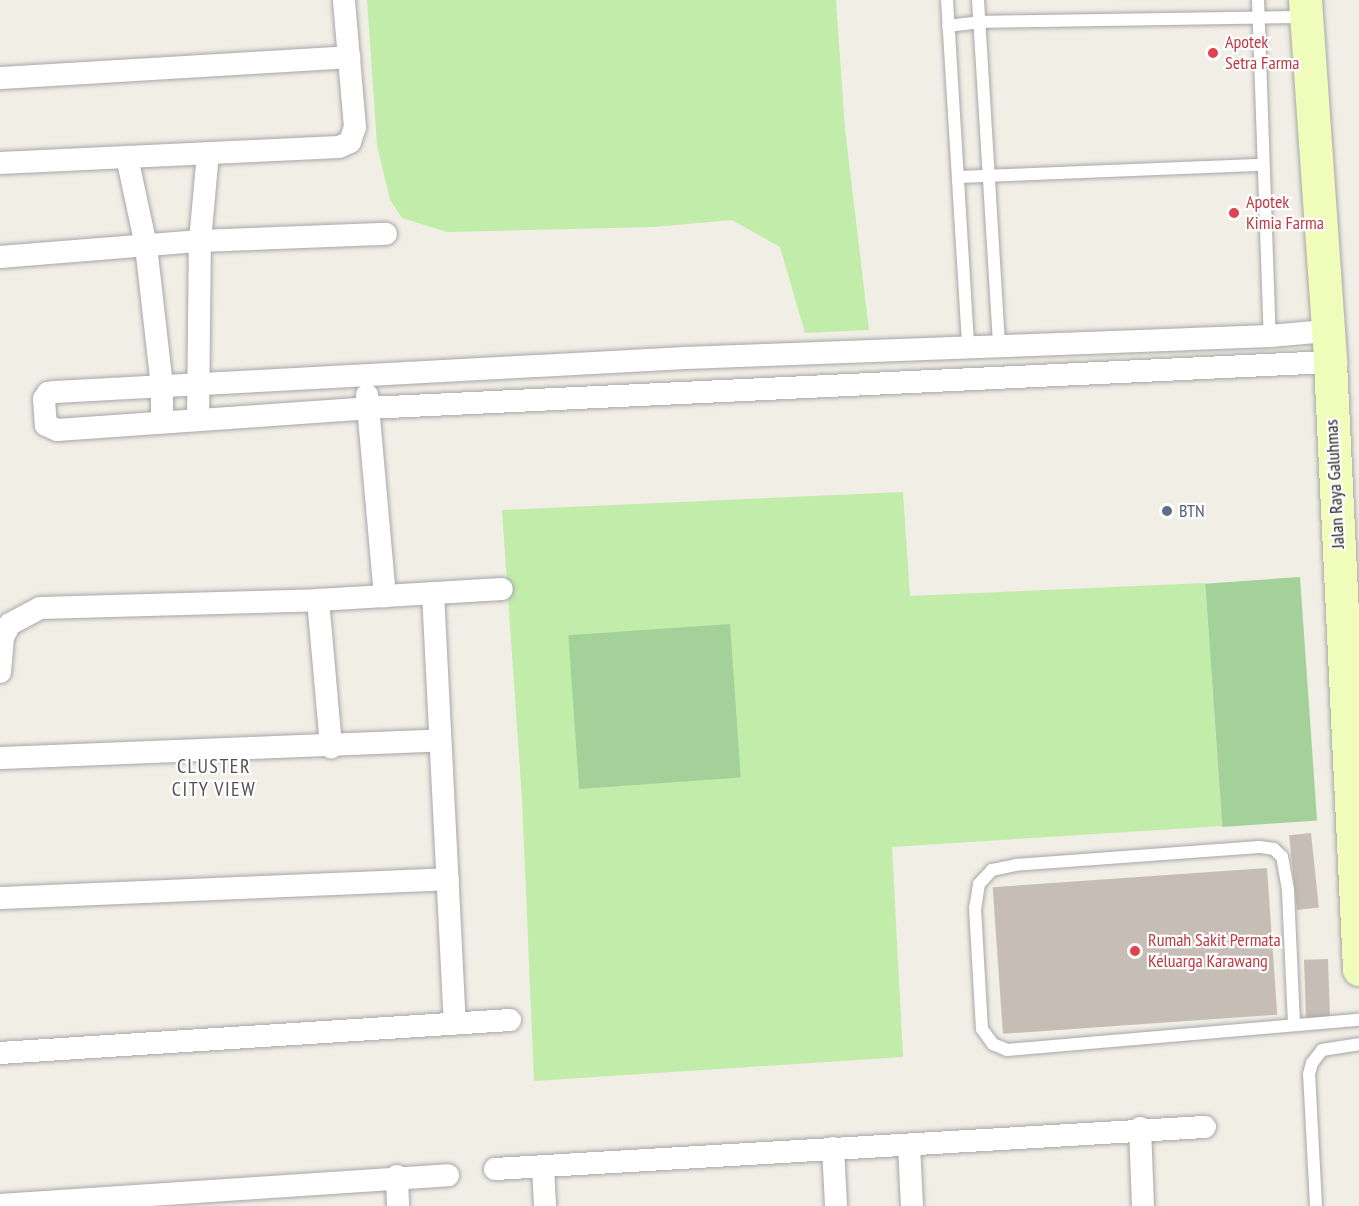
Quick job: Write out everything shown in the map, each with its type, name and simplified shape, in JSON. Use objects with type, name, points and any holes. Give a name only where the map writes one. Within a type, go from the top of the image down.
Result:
[{"type":"main road","name":"Jalan Raya Galuhmas","points":[[1305,9],[1328,347],[1356,866],[1359,969]]},
{"type":"street","points":[[0,163],[339,147],[350,142],[355,127],[344,0]]},
{"type":"street","points":[[0,78],[349,57]]},
{"type":"street","points":[[198,420],[200,242],[208,153]]},
{"type":"street","points":[[127,157],[146,246],[162,387],[162,422]]},
{"type":"street","points":[[0,257],[200,242],[386,234]]},
{"type":"street","points":[[1270,336],[1328,347],[51,430],[46,425],[44,399],[48,393],[55,392],[968,347],[1270,336]]},
{"type":"street","points":[[365,375],[386,596]]},
{"type":"street","points":[[0,672],[3,637],[10,624],[40,608],[318,600],[502,589]]},
{"type":"street","points":[[433,593],[455,1023]]},
{"type":"street","points":[[318,600],[332,747]]},
{"type":"street","points":[[0,758],[332,747],[440,740]]},
{"type":"street","points":[[0,898],[448,879]]},
{"type":"street","points":[[0,1053],[510,1020]]},
{"type":"street","points":[[495,1169],[909,1145],[1140,1128],[1205,1127]]},
{"type":"street","points":[[1140,1128],[1143,1206]]},
{"type":"street","points":[[909,1145],[912,1206]]},
{"type":"street","points":[[833,1148],[836,1206]]},
{"type":"street","points":[[543,1167],[545,1206]]},
{"type":"street","points":[[0,1204],[397,1176],[448,1175]]},
{"type":"street","points":[[397,1176],[398,1206]]},
{"type":"lane","points":[[947,0],[968,347]]},
{"type":"lane","points":[[978,0],[999,346]]},
{"type":"lane","points":[[1258,0],[1270,336]]},
{"type":"lane","points":[[948,26],[979,22],[1259,18],[1305,9]]},
{"type":"lane","points":[[959,177],[988,174],[1263,165]]},
{"type":"lane","points":[[1294,1024],[1288,890],[1282,857],[1274,849],[1259,847],[1016,865],[992,870],[979,884],[975,908],[982,1029],[993,1044],[1007,1050],[1359,1020]]},
{"type":"lane","points":[[1316,1206],[1309,1074],[1312,1063],[1322,1050],[1359,1044]]},
{"type":"green space","points":[[367,0],[836,0],[845,129],[869,330],[805,333],[780,247],[732,220],[654,227],[447,232],[402,218],[390,200],[377,145]]},
{"type":"green space","points":[[903,492],[910,596],[1205,583],[1222,826],[892,847],[903,1057],[534,1081],[522,799],[502,510]]},
{"type":"green space","points":[[1300,577],[1317,820],[1222,827],[1205,584]]},
{"type":"green space","points":[[730,624],[741,778],[579,789],[568,635]]},
{"type":"building","points":[[1311,833],[1319,908],[1297,910],[1289,835]]},
{"type":"building","name":"Rumah Sakit Permata Keluarga Karawang","points":[[1267,868],[1277,1015],[1003,1034],[993,887]]},
{"type":"building","points":[[1328,959],[1330,1018],[1306,1019],[1304,960]]},
{"type":"place","name":"Apotek Setra Farma","points":[[1213,53]]},
{"type":"place","name":"Apotek Kimia Farma","points":[[1234,213]]},
{"type":"place","name":"BTN","points":[[1167,511]]},
{"type":"place","name":"Rumah Sakit Permata Keluarga Karawang","points":[[1135,951]]},
{"type":"district","name":"CLUSTER CITY VIEW","points":[[214,778]]}]
